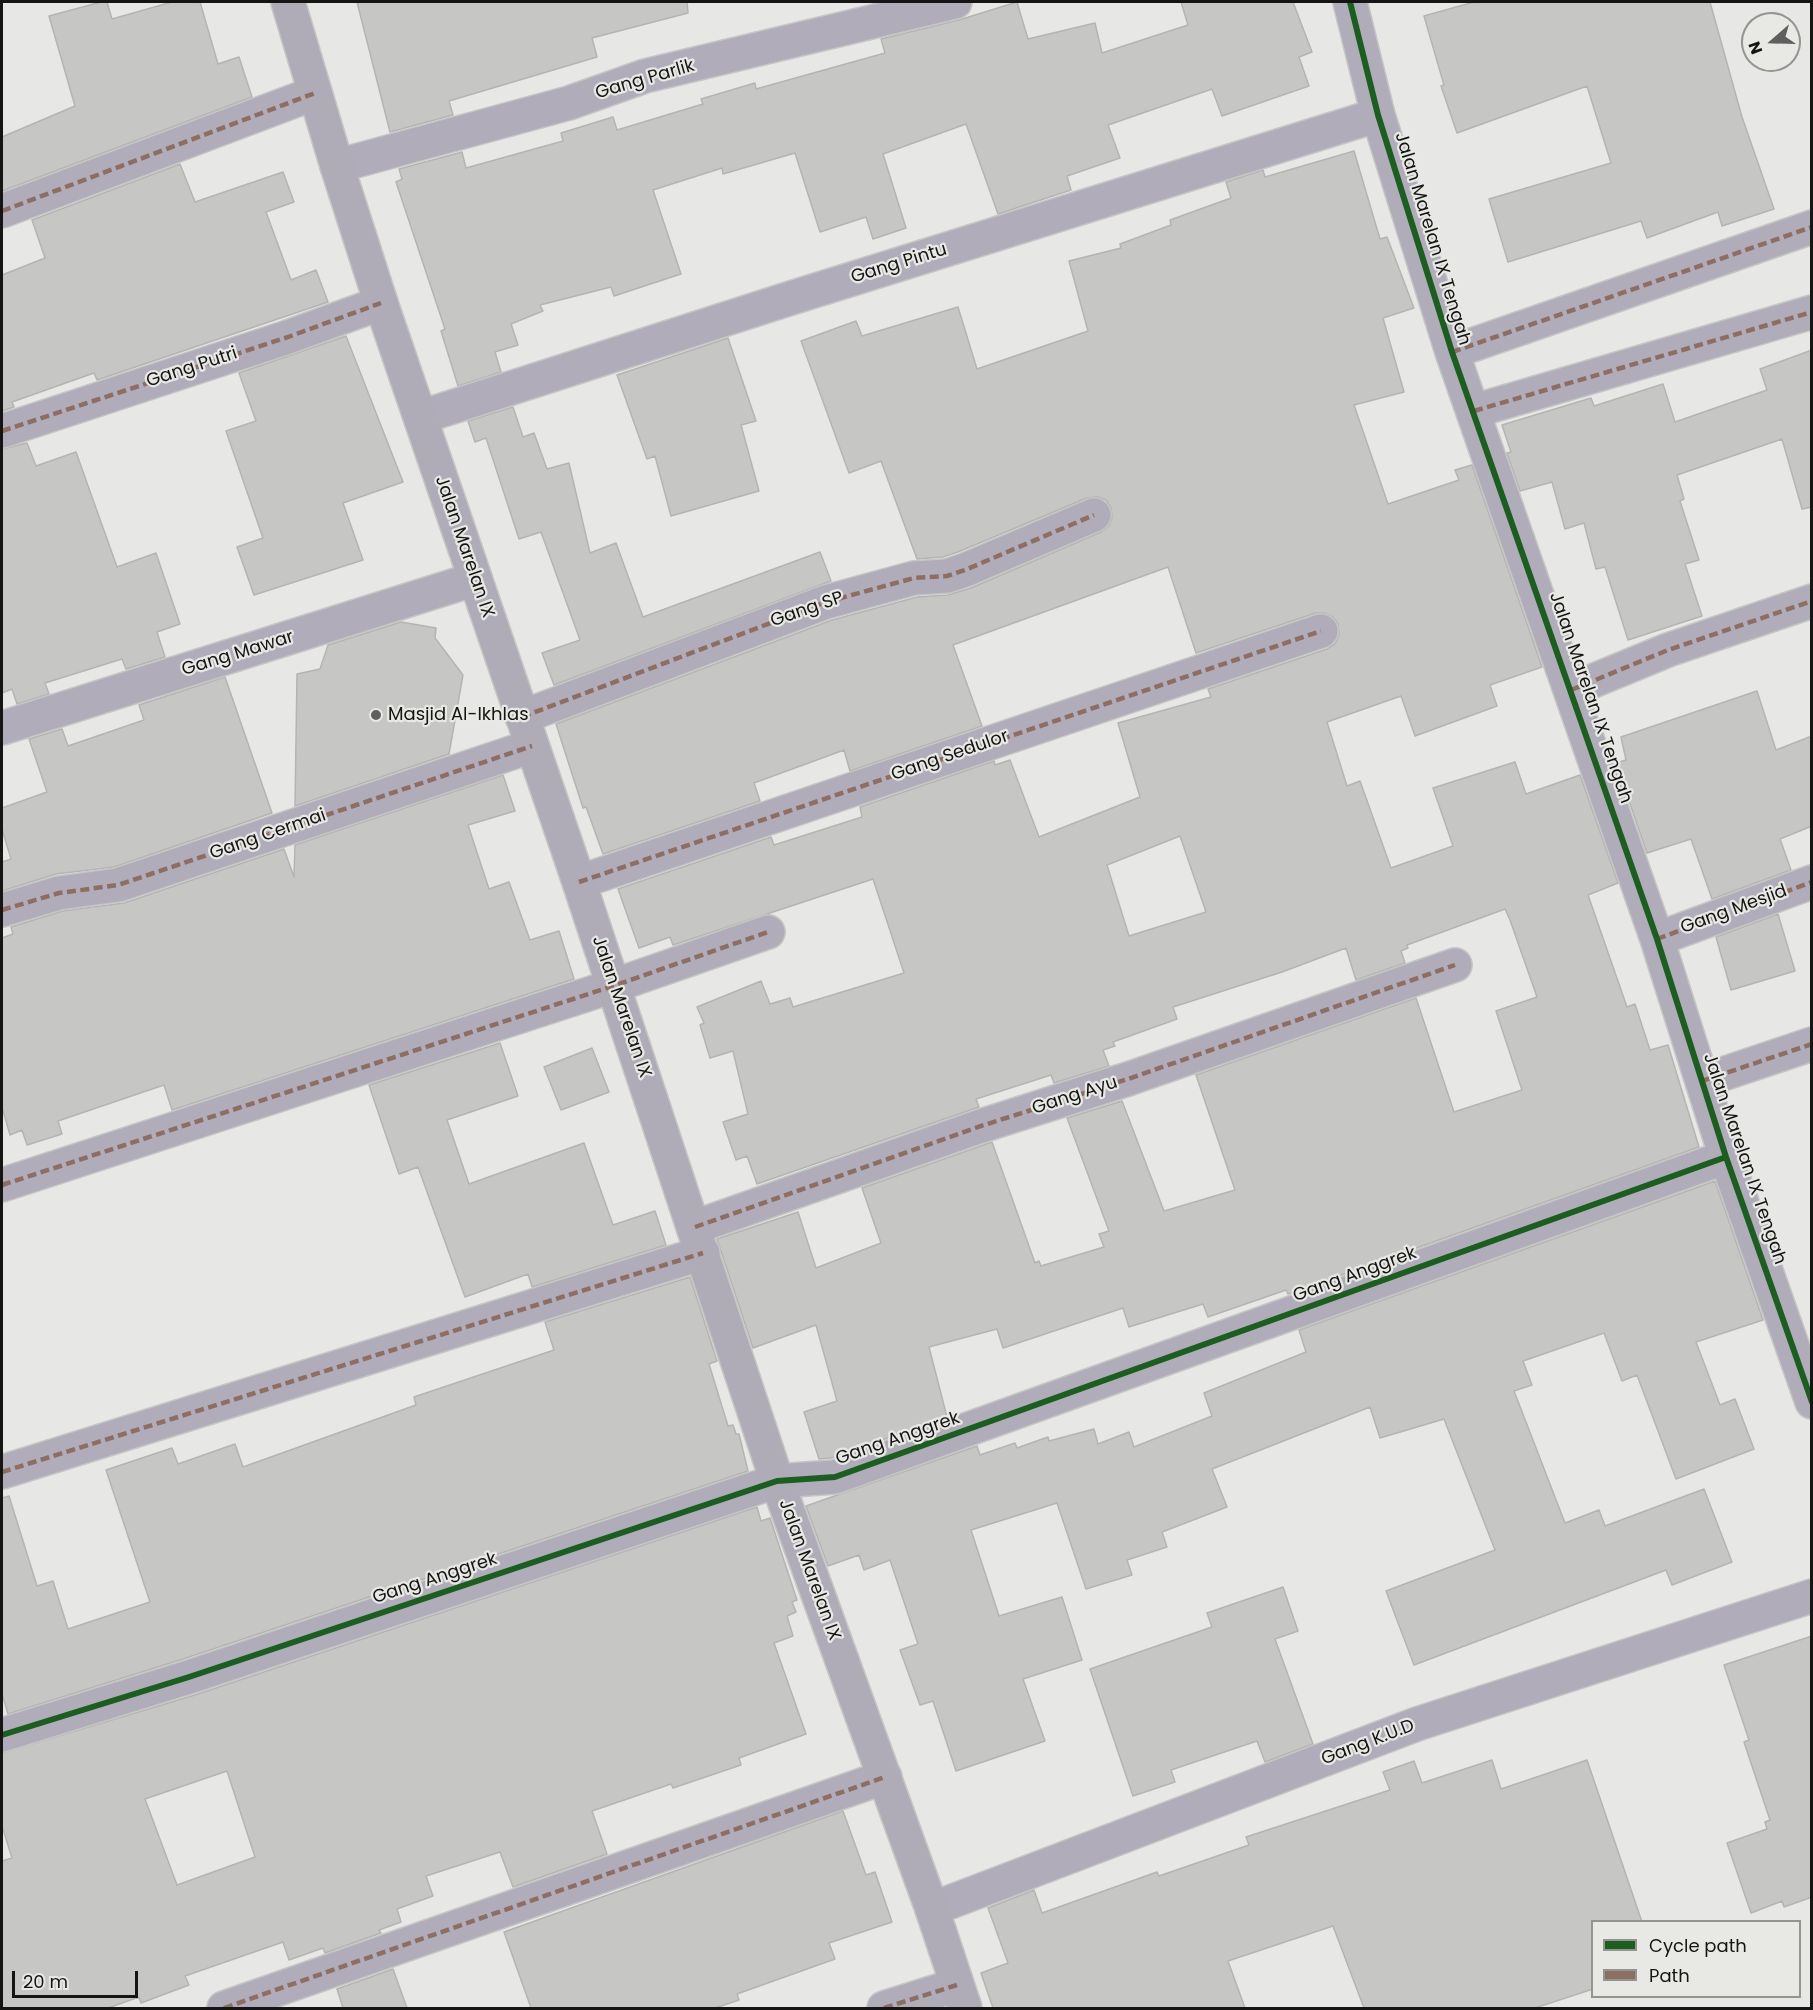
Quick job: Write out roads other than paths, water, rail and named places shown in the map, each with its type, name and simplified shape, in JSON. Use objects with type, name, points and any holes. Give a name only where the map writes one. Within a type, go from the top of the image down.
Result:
[{"type":"main road","name":"Jalan Marelan IX","points":[[288,2],[381,303],[614,986],[777,1480],[932,1909],[961,1997]]},
{"type":"street","name":"Gang Parlik","points":[[337,166],[569,103],[645,76],[955,2]]},
{"type":"street","name":"Jalan Marelan IX Tengah","points":[[1354,2],[1378,115],[1452,352],[1571,690],[1656,939],[1726,1157],[1812,1402]]},
{"type":"street","points":[[2,211],[315,93]]},
{"type":"street","name":"Gang Pintu","points":[[421,417],[1378,115]]},
{"type":"street","points":[[1452,352],[1812,227]]},
{"type":"street","name":"Gang Putri","points":[[2,431],[288,337],[381,303]]},
{"type":"street","points":[[1474,411],[1812,312]]},
{"type":"street","name":"Gang SP","points":[[527,732],[826,602],[914,578],[947,576],[1094,515]]},
{"type":"street","name":"Gang Mawar","points":[[2,728],[475,579]]},
{"type":"street","points":[[1571,690],[1668,650],[1812,601]]},
{"type":"street","name":"Gang Sedulor","points":[[579,882],[1321,631]]},
{"type":"street","name":"Gang Cermai","points":[[2,910],[59,893],[118,885],[527,732]]},
{"type":"street","name":"Gang Mesjid","points":[[1656,939],[1812,882]]},
{"type":"street","points":[[2,1185],[614,986],[768,932]]},
{"type":"street","name":"Gang Ayu","points":[[2,1472],[699,1240],[978,1127],[1455,965]]},
{"type":"street","points":[[1702,1081],[1812,1044]]},
{"type":"street","name":"Gang Anggrek","points":[[2,1735],[189,1677],[777,1480],[835,1478],[1726,1157]]},
{"type":"street","name":"Gang K.U.D","points":[[932,1909],[1417,1724],[1812,1596]]},
{"type":"street","points":[[224,2008],[885,1777]]},
{"type":"street","points":[[884,2008],[961,1997]]},
{"type":"place","name":"Masjid Al-Ikhlas","points":[[376,715]]}]
